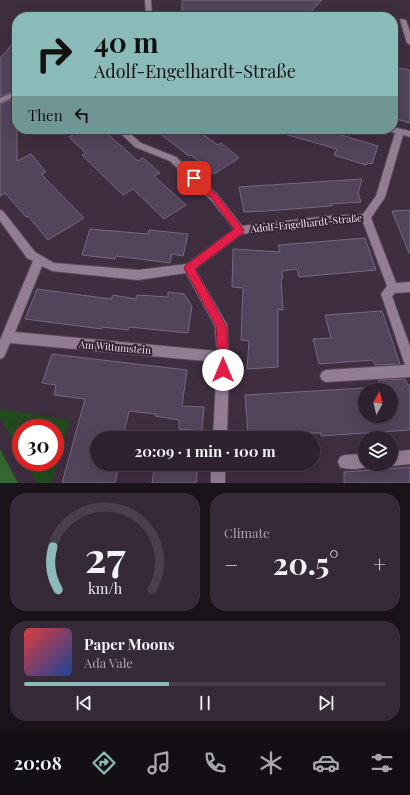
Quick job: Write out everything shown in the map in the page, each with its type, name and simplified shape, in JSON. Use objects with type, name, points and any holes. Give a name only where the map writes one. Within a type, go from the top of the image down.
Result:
[{"type":"street","points":[[148,0],[149,12]]},
{"type":"street","points":[[404,20],[410,43]]},
{"type":"street","points":[[0,101],[12,95]]},
{"type":"street","name":"Adolf-Engelhardt-Straße","points":[[0,214],[30,256],[52,267],[138,274],[189,268],[240,230],[327,220],[366,218],[380,197],[405,133]]},
{"type":"street","points":[[126,134],[138,145],[174,159],[214,197],[240,230]]},
{"type":"street","points":[[366,218],[393,288]]},
{"type":"street","points":[[0,353],[39,260]]},
{"type":"street","points":[[189,268],[221,326],[223,356],[220,431]]},
{"type":"street","points":[[410,287],[393,288],[386,294],[410,364]]},
{"type":"street","name":"Am Wittumstein","points":[[7,337],[223,356]]},
{"type":"street","points":[[326,376],[410,371]]},
{"type":"street","points":[[398,458],[410,457]]},
{"type":"street","points":[[345,462],[358,461]]},
{"type":"street","points":[[218,471],[218,483]]},
{"type":"green space","points":[[0,409],[64,419],[12,419],[12,439],[0,418]]},
{"type":"green space","points":[[64,419],[70,420],[64,441]]},
{"type":"green space","points":[[0,449],[18,483],[0,483]]},
{"type":"green space","points":[[30,471],[55,471],[52,483],[37,483]]},
{"type":"building","points":[[182,0],[322,0],[311,12],[182,12]]},
{"type":"building","points":[[12,45],[12,92],[0,96],[0,58]]},
{"type":"building","points":[[398,68],[410,70],[410,123],[398,119]]},
{"type":"building","points":[[12,100],[12,134],[17,134],[17,161],[31,154],[46,172],[41,174],[84,218],[48,240],[28,216],[26,217],[5,193],[0,196],[0,104]]},
{"type":"building","points":[[72,134],[108,134],[138,161],[143,158],[160,173],[154,176],[186,205],[164,219],[133,189],[123,195],[82,155],[86,153],[69,137],[73,135]]},
{"type":"building","points":[[160,134],[202,134],[218,145],[221,143],[239,158],[214,174],[191,155],[189,156]]},
{"type":"building","points":[[284,134],[338,134],[378,146],[372,164],[367,163],[366,165],[334,155],[337,149]]},
{"type":"building","points":[[362,179],[358,193],[361,202],[331,204],[332,206],[265,211],[244,212],[239,187]]},
{"type":"building","points":[[410,210],[410,253],[409,253],[392,211]]},
{"type":"building","points":[[90,229],[148,234],[149,230],[188,234],[183,256],[172,254],[170,263],[116,256],[115,259],[82,255]]},
{"type":"building","points":[[365,238],[376,270],[299,277],[297,269],[282,271],[283,278],[281,279],[283,310],[278,309],[278,367],[247,369],[249,341],[241,340],[243,288],[232,287],[233,249],[280,252],[278,245]]},
{"type":"building","points":[[37,289],[111,299],[113,295],[136,299],[137,295],[168,297],[168,292],[184,294],[192,306],[188,333],[129,327],[128,330],[102,327],[102,329],[25,319]]},
{"type":"building","points":[[382,311],[400,364],[375,365],[373,360],[319,364],[313,339],[331,338],[325,315]]},
{"type":"building","points":[[52,354],[187,370],[182,406],[204,407],[202,431],[179,429],[179,420],[155,416],[156,414],[129,411],[125,431],[90,431],[90,471],[118,471],[115,483],[62,483],[85,399],[54,395],[56,385],[42,383]]},
{"type":"building","points":[[405,379],[408,385],[410,385],[410,430],[358,431],[358,434],[321,436],[320,431],[248,431],[245,395],[358,388],[358,423],[398,423],[398,383],[380,383],[379,380]]},
{"type":"building","points":[[410,467],[410,483],[344,483],[344,472],[398,471],[398,468]]},
{"type":"building","points":[[154,471],[197,471],[196,483],[152,483]]},
{"type":"route","points":[[194,178],[214,197],[240,230],[210,254],[189,268],[221,326],[223,370]]}]
